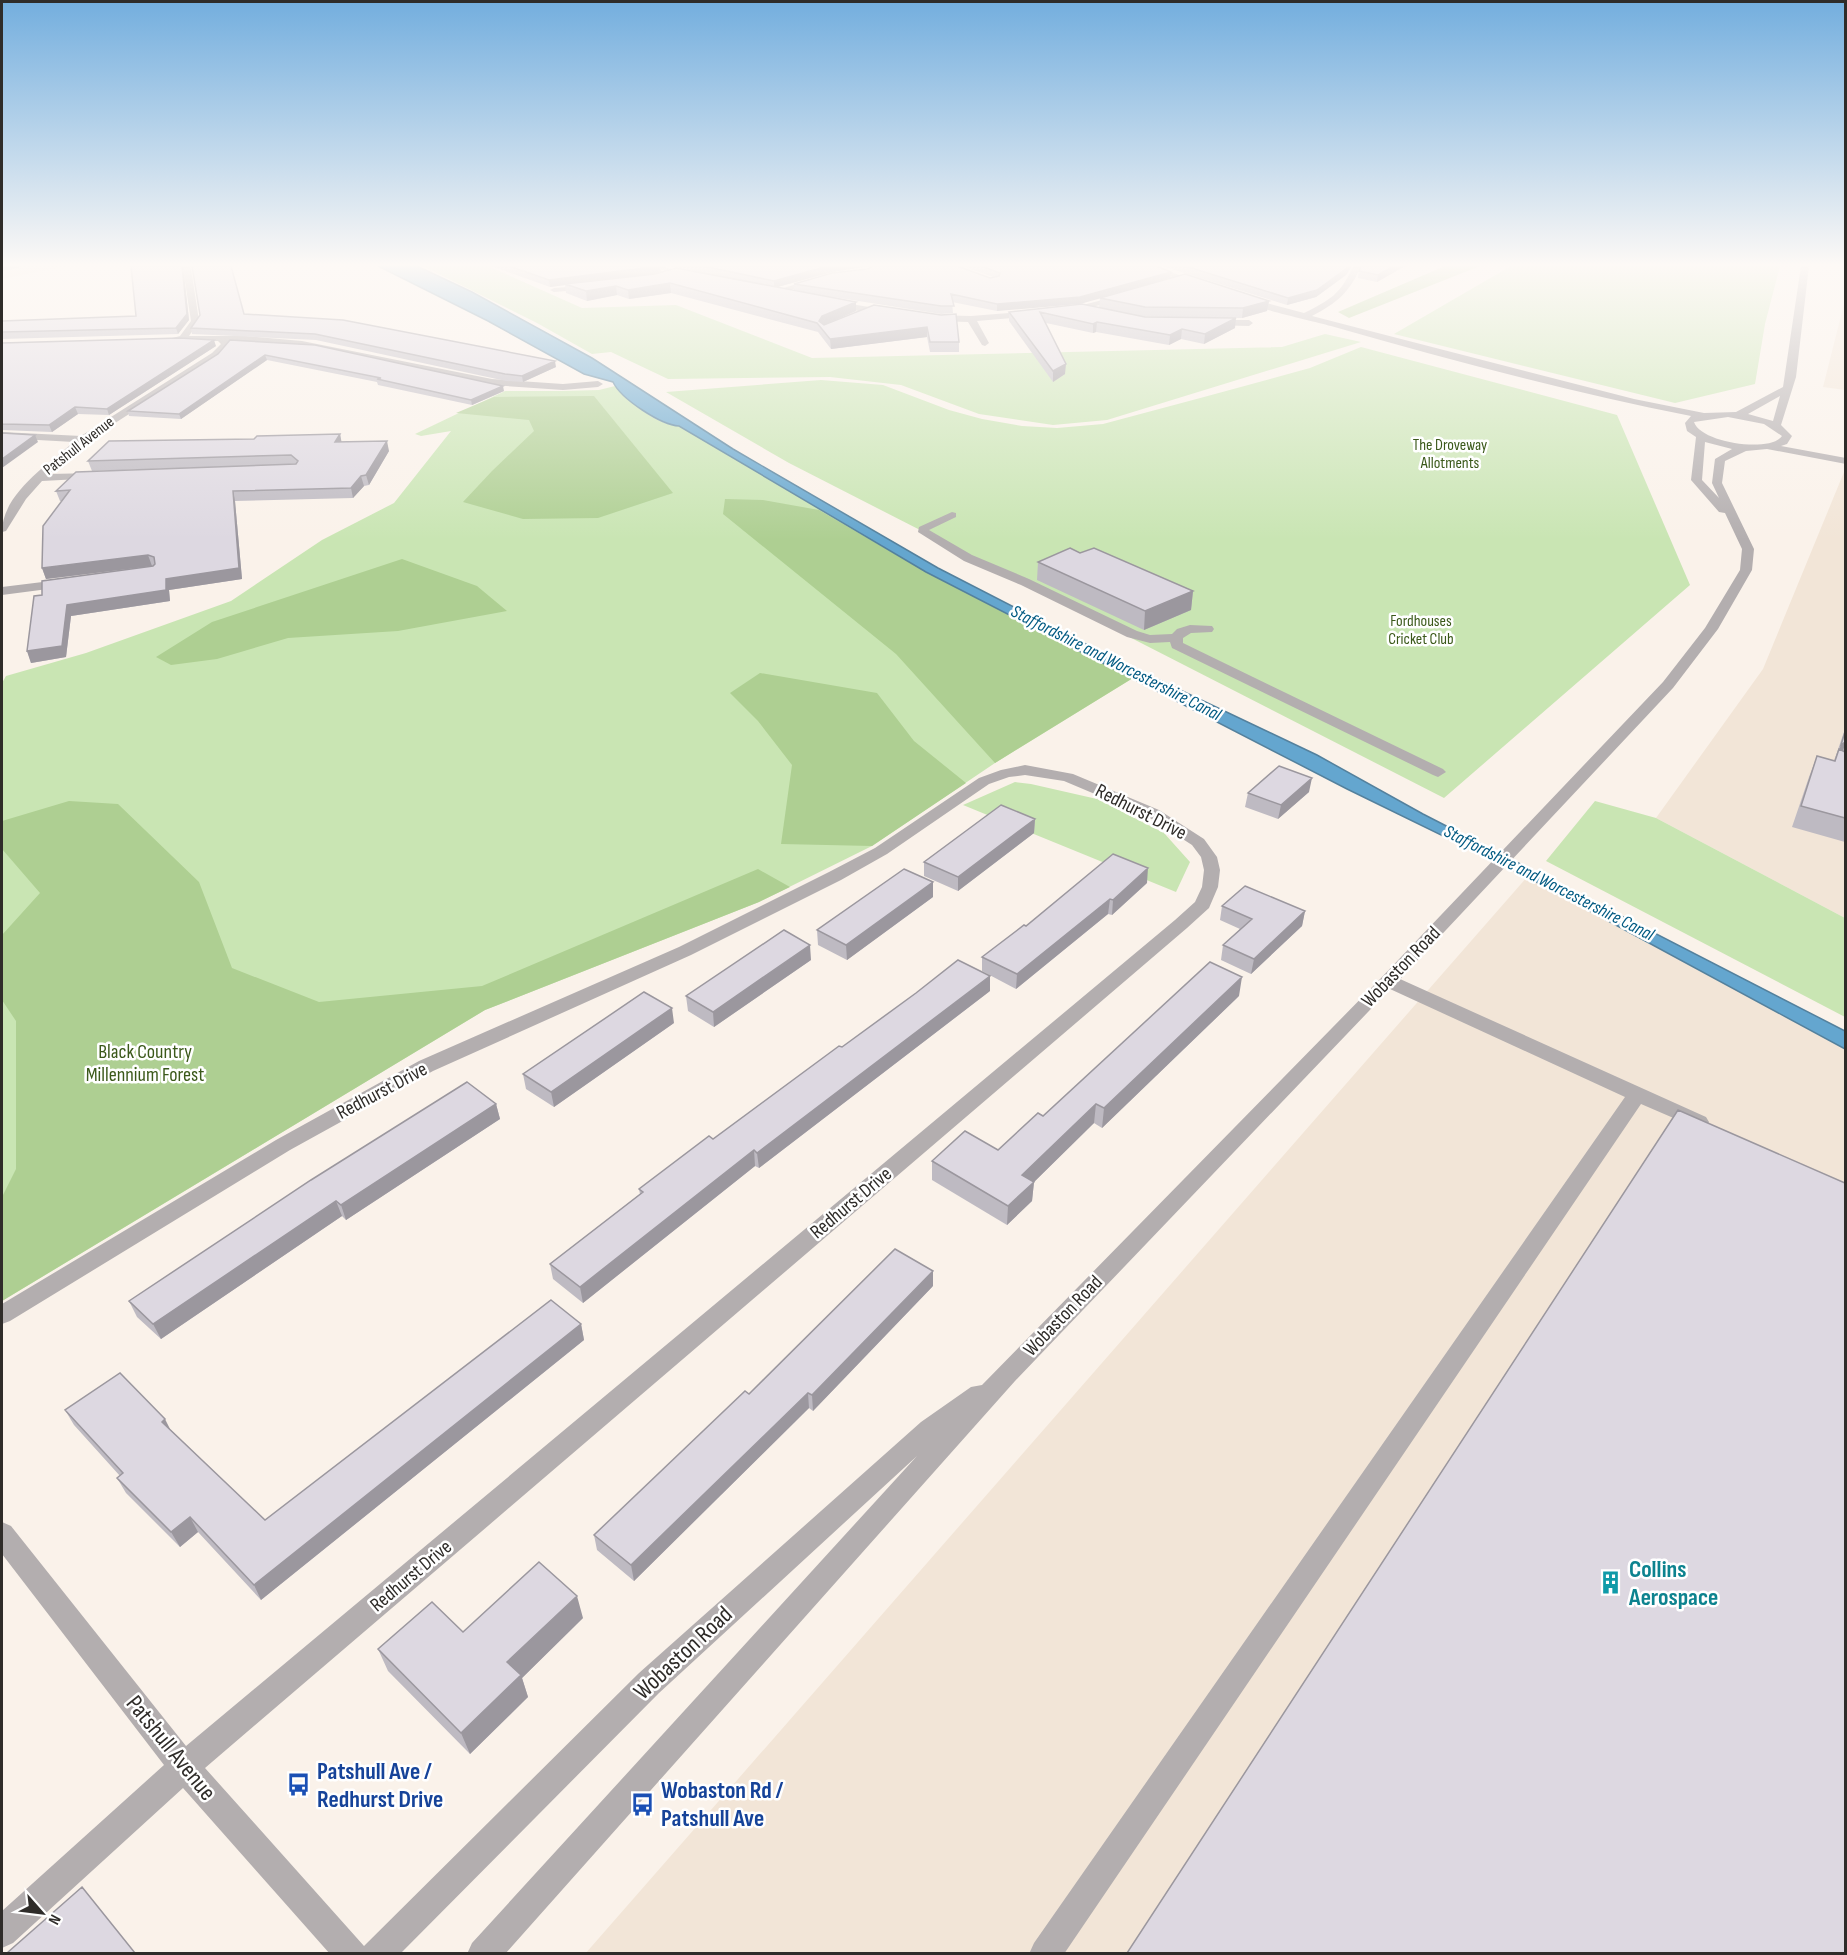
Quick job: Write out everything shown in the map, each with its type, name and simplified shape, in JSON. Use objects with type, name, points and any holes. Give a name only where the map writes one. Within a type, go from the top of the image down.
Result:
[{"type":"street","name":"Patshull Avenue","points":[[2,529],[21,498],[39,478],[83,439],[211,357]]},
{"type":"street","points":[[373,357],[506,386],[542,388],[598,384]]},
{"type":"street","points":[[1460,357],[1634,402],[1705,416],[1736,416],[1776,426],[1792,437],[1768,446],[1747,447],[1701,436],[1691,429],[1690,423]]},
{"type":"street","points":[[1776,426],[1788,388],[1792,357]]},
{"type":"street","points":[[1736,416],[1788,388]]},
{"type":"street","points":[[1634,402],[1690,423],[1705,416]]},
{"type":"street","points":[[2,435],[83,439]]},
{"type":"street","points":[[1701,436],[1696,480],[1742,532]]},
{"type":"street","points":[[1817,444],[1845,451]]},
{"type":"street","points":[[1768,446],[1845,461]]},
{"type":"street","name":"Wobaston Road","points":[[483,1953],[1007,1374],[1388,981],[1668,685],[1711,628],[1746,570],[1748,549],[1717,483],[1720,459],[1747,447]]},
{"type":"street","points":[[39,478],[108,476]]},
{"type":"street","points":[[952,515],[923,529],[924,532],[968,558],[1025,582],[1132,634],[1150,639],[1176,638]]},
{"type":"street","points":[[2,591],[82,581]]},
{"type":"street","points":[[1207,628],[1194,628],[1179,633],[1176,638],[1177,645],[1438,772]]},
{"type":"street","points":[[1259,685],[1278,676]]},
{"type":"street","name":"Redhurst Drive","points":[[2,1315],[283,1144],[426,1066],[685,951],[835,876],[881,851],[984,781],[1006,773],[1025,770],[1068,777],[1162,818],[1198,842],[1209,857],[1212,870],[1210,887],[1203,903],[1181,924],[183,1767],[2,1932]]},
{"type":"street","points":[[1388,981],[1720,1131]]},
{"type":"street","points":[[1045,1953],[1636,1095]]},
{"type":"street","name":"Wobaston Road","points":[[377,1953],[649,1683],[930,1429],[1007,1374]]},
{"type":"street","name":"Patshull Avenue","points":[[2,1534],[183,1767],[352,1953]]},
{"type":"shaded area","points":[[1831,357],[1845,357],[1845,390],[1823,387]]},
{"type":"shaded area","points":[[1844,472],[1845,918],[1656,818],[1763,669]]},
{"type":"shaded area","points":[[1527,877],[1845,1049],[1845,1953],[585,1954]]},
{"type":"green space","points":[[622,357],[1311,357],[1107,420],[1053,425],[979,414],[901,385],[830,377],[668,379]]},
{"type":"green space","name":"Fordhouses Cricket Club","points":[[1336,357],[1400,357],[1617,415],[1690,585],[1444,798],[789,463],[666,392],[821,380],[883,385],[949,410],[982,419],[1022,426],[1057,428],[1103,424],[1310,368]]},
{"type":"green space","points":[[1489,357],[1759,357],[1755,384],[1675,403]]},
{"type":"green space","points":[[615,386],[636,406],[653,417],[679,426],[926,572],[1133,678],[995,763],[872,846],[759,902],[485,1010],[2,1301],[2,683],[6,676],[86,653],[231,601],[322,540],[394,503],[451,431],[421,436],[415,434],[505,391],[599,390]]},
{"type":"green space","points":[[594,396],[673,493],[598,518],[523,519],[463,502],[534,431],[529,420],[456,413],[494,397]]},
{"type":"green space","points":[[725,499],[763,500],[819,510],[926,572],[1133,678],[995,763],[896,654],[723,514]]},
{"type":"green space","points":[[402,559],[477,586],[507,611],[398,631],[288,638],[217,659],[171,665],[156,657],[212,622]]},
{"type":"green space","points":[[760,673],[877,693],[914,741],[966,783],[872,846],[781,844],[792,765],[758,721],[730,693]]},
{"type":"green space","points":[[1015,782],[1097,799],[1164,833],[1190,862],[1176,892],[963,805]]},
{"type":"green space","name":"Black Country Millennium Forest","points":[[69,801],[118,804],[199,882],[232,968],[319,1002],[482,986],[758,869],[790,887],[759,902],[485,1010],[2,1301],[2,1197],[16,1169],[16,1021],[2,1000],[2,935],[40,893],[2,849],[2,821]]},
{"type":"green space","points":[[1595,801],[1656,818],[1845,918],[1845,1017],[1546,861]]},
{"type":"water","name":"Staffordshire and Worcestershire Canal","points":[[554,357],[591,357],[733,449],[938,568],[1115,659],[1317,755],[1423,814],[1845,1031],[1845,1049],[1527,877],[1347,789],[926,572],[679,426],[671,425],[652,416],[624,396],[613,382],[584,374]]},
{"type":"building","points":[[2,357],[187,357],[107,409],[75,407],[49,425],[2,424]]},
{"type":"building","points":[[213,357],[262,357],[179,414],[128,411]]},
{"type":"building","points":[[276,357],[371,357],[503,386],[471,400],[377,379],[381,378]]},
{"type":"building","points":[[425,357],[536,357],[555,361],[522,376]]},
{"type":"building","points":[[1043,357],[1063,357],[1066,364],[1053,371]]},
{"type":"building","points":[[2,433],[35,435],[2,459]]},
{"type":"building","points":[[340,434],[335,442],[387,441],[366,475],[361,476],[351,488],[233,491],[239,568],[166,579],[166,590],[67,605],[62,646],[27,651],[34,596],[42,595],[42,581],[155,564],[154,557],[148,555],[42,568],[43,526],[70,490],[56,491],[76,472],[296,464],[298,461],[291,455],[88,461],[109,441],[254,439],[257,436]]},
{"type":"building","points":[[1070,548],[1080,553],[1094,548],[1193,591],[1145,611],[1038,562]]},
{"type":"building","points":[[1839,749],[1845,752],[1845,818],[1801,806],[1817,756],[1835,761]]},
{"type":"building","points":[[1279,766],[1312,778],[1281,805],[1248,793]]},
{"type":"building","points":[[1001,805],[1035,819],[958,877],[924,862]]},
{"type":"building","points":[[1113,854],[1148,868],[1113,900],[1110,899],[1017,974],[982,957],[1024,925],[1026,926]]},
{"type":"building","points":[[904,869],[933,882],[846,945],[817,930]]},
{"type":"building","points":[[1245,886],[1305,911],[1254,959],[1223,945],[1252,919],[1222,906]]},
{"type":"building","points":[[784,930],[810,945],[713,1012],[686,996]]},
{"type":"building","points":[[958,960],[990,976],[757,1153],[754,1150],[580,1287],[550,1264],[643,1192],[639,1189],[709,1136],[713,1139],[839,1046],[842,1047],[916,993]]},
{"type":"building","points":[[1210,962],[1242,977],[1104,1108],[1096,1104],[1022,1175],[1034,1182],[1008,1206],[932,1161],[965,1131],[998,1150],[1038,1113],[1043,1116]]},
{"type":"building","points":[[644,992],[672,1008],[551,1092],[523,1074]]},
{"type":"building","points":[[467,1082],[496,1104],[341,1205],[336,1201],[153,1324],[129,1301],[311,1180]]},
{"type":"building","name":"Collins Aerospace","points":[[1678,1110],[1845,1183],[1845,1953],[1127,1953]]},
{"type":"building","points":[[895,1249],[933,1271],[812,1395],[808,1393],[631,1565],[594,1535],[745,1391],[749,1394]]},
{"type":"building","points":[[551,1300],[581,1324],[254,1585],[190,1517],[171,1532],[117,1478],[123,1473],[65,1410],[120,1373],[165,1419],[162,1422],[265,1520]]},
{"type":"building","points":[[539,1562],[577,1596],[507,1662],[521,1675],[461,1733],[378,1649],[432,1602],[463,1632]]},
{"type":"building","points":[[82,1887],[135,1953],[7,1953]]},
{"type":"place","name":"Collins Aerospace","points":[[1611,1583]]},
{"type":"place","name":"Patshull Ave / Redhurst Drive","points":[[299,1785]]},
{"type":"place","name":"Wobaston Rd / Patshull Ave","points":[[643,1804]]},
{"type":"park label","name":"The Droveway Allotments","points":[[1450,454]]}]
